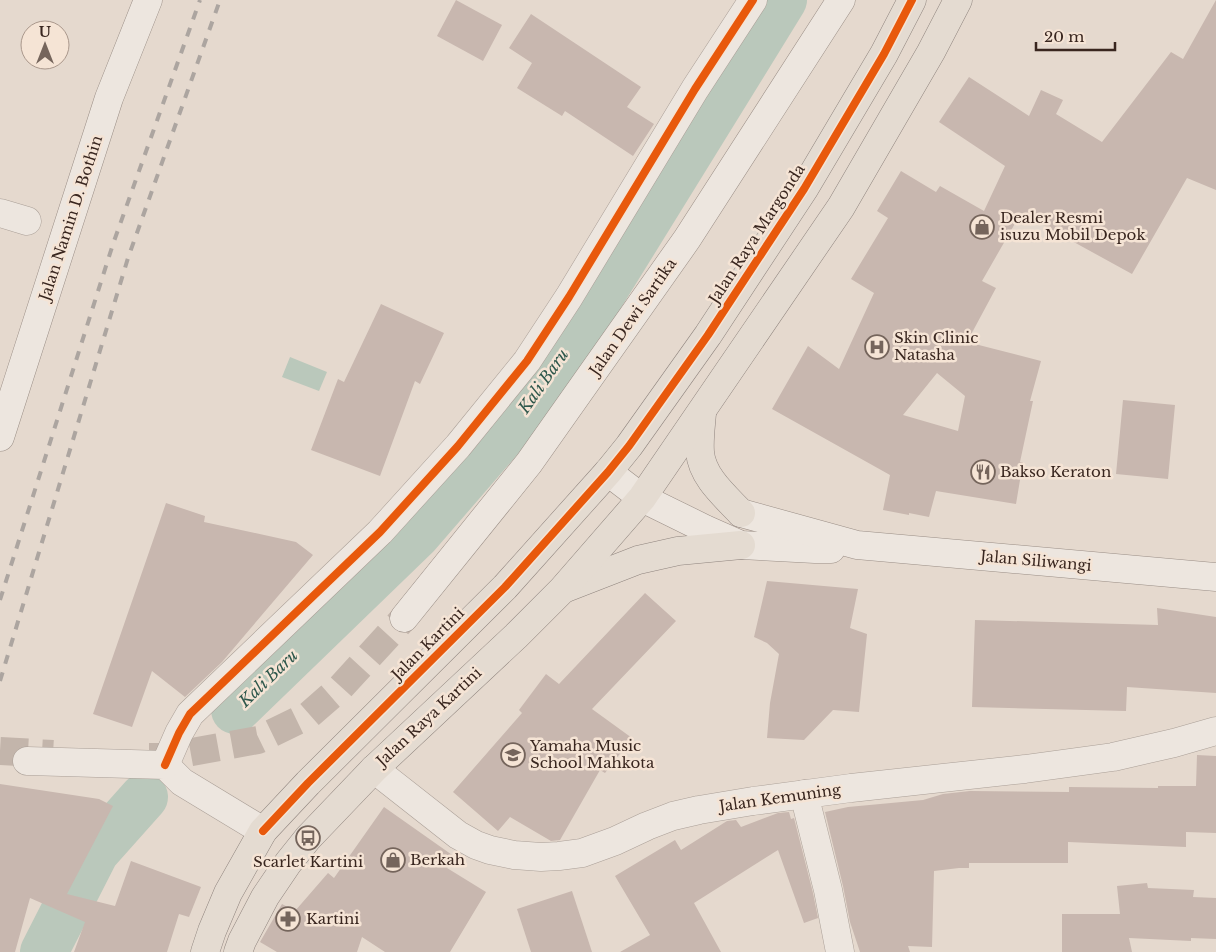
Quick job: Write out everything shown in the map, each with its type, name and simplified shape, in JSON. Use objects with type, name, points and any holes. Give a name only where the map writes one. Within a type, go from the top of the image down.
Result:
[{"type":"main road","name":"Jalan Raya Margonda","points":[[608,472],[629,446],[708,335],[804,190],[884,54],[912,0]]},
{"type":"main road","points":[[642,498],[841,207],[931,52],[958,0]]},
{"type":"main road","points":[[702,411],[699,438],[700,454],[704,469],[740,513]]},
{"type":"main road","name":"Jalan Kartini","points":[[263,831],[308,783],[505,587],[608,472]]},
{"type":"main road","name":"Jalan Raya Kartini","points":[[238,952],[265,897],[292,857],[308,838],[374,770],[562,590],[642,498]]},
{"type":"main road","points":[[562,590],[638,560],[678,551],[740,545]]},
{"type":"main road","points":[[205,952],[228,893],[263,831]]},
{"type":"street","name":"Jalan Namin D. Bothin","points":[[0,438],[110,98],[148,0]]},
{"type":"street","points":[[165,765],[178,734],[190,714],[380,532],[458,446],[527,360],[568,297],[695,89],[753,0]]},
{"type":"street","name":"Jalan Dewi Sartika","points":[[404,618],[530,463],[687,239],[841,0]]},
{"type":"street","points":[[0,213],[26,221]]},
{"type":"street","name":"Jalan Siliwangi","points":[[608,472],[642,498],[740,545],[815,549],[857,545]]},
{"type":"street","name":"Jalan Siliwangi","points":[[740,513],[857,545],[1216,577]]},
{"type":"street","name":"Jalan Kemuning","points":[[374,770],[458,835],[476,845],[514,855],[541,857],[582,853],[673,816],[708,808],[804,794],[1113,757],[1216,731]]},
{"type":"street","points":[[26,761],[165,765],[182,782],[263,831]]},
{"type":"street","points":[[804,794],[828,890],[840,952]]},
{"type":"shaded area","points":[[290,357],[327,372],[319,391],[282,377]]},
{"type":"building","points":[[456,0],[502,25],[483,61],[437,36]]},
{"type":"building","points":[[1216,0],[1216,190],[1187,178],[1132,274],[1021,213],[982,281],[996,288],[967,342],[1041,361],[1030,401],[1033,401],[1020,462],[1023,462],[1016,504],[936,491],[929,517],[883,510],[890,475],[772,409],[808,346],[839,369],[874,293],[851,279],[888,218],[877,211],[901,171],[936,192],[940,186],[984,211],[1005,166],[939,122],[969,77],[1029,116],[1041,90],[1063,100],[1056,114],[1102,142],[1171,52],[1183,59]],"holes":[[[937,373],[965,396],[958,431],[903,415]]]},
{"type":"building","points":[[531,14],[641,87],[627,107],[654,124],[633,156],[565,111],[562,116],[517,88],[532,63],[509,48]]},
{"type":"building","points":[[381,304],[444,333],[420,384],[415,381],[380,476],[311,450],[338,379],[344,382]]},
{"type":"building","points":[[1123,400],[1175,405],[1168,479],[1116,474]]},
{"type":"building","points":[[166,503],[205,516],[204,522],[296,542],[313,555],[222,662],[185,697],[152,671],[132,727],[93,714]]},
{"type":"building","points":[[767,581],[858,589],[850,628],[867,634],[859,712],[833,710],[804,740],[767,738],[770,703],[779,654],[767,643],[754,637]]},
{"type":"building","points":[[645,593],[676,621],[592,709],[632,738],[605,773],[600,770],[560,840],[551,841],[510,817],[498,831],[453,792],[522,713],[519,710],[546,674],[559,684]]},
{"type":"building","points":[[1157,608],[1216,617],[1216,693],[1127,687],[1126,711],[972,707],[975,620],[1158,625]]},
{"type":"building","points":[[1197,755],[1216,756],[1216,833],[1186,832],[1186,847],[1068,842],[1068,863],[969,863],[969,868],[934,871],[932,947],[908,946],[910,952],[860,952],[850,922],[825,812],[848,807],[923,800],[943,794],[970,791],[1069,792],[1069,787],[1158,788],[1158,786],[1196,786]]},
{"type":"building","points":[[0,784],[99,799],[113,806],[67,894],[115,906],[131,861],[201,887],[189,917],[179,914],[167,952],[74,952],[85,922],[30,898],[15,952],[0,952]]},
{"type":"building","points":[[384,807],[455,857],[447,868],[486,892],[450,952],[385,952],[362,937],[357,952],[277,952],[260,942],[282,904],[295,911],[328,873],[334,878]]},
{"type":"building","points":[[789,812],[791,819],[794,818],[818,918],[804,923],[778,850],[694,903],[721,952],[620,952],[650,935],[615,876],[675,840],[681,850],[727,821],[736,820],[741,827],[778,813]]},
{"type":"building","points":[[1147,883],[1148,888],[1194,890],[1193,897],[1216,898],[1216,939],[1191,938],[1191,941],[1129,938],[1132,952],[1062,952],[1062,914],[1120,914],[1117,886]]},
{"type":"building","points":[[572,891],[592,952],[531,952],[517,909]]},
{"type":"waterway","name":"Kali Baru","points":[[235,710],[416,535],[513,423],[581,327],[783,0]]},
{"type":"waterway","name":"Kali Baru","points":[[44,952],[95,852],[144,797]]},
{"type":"tunnel","points":[[149,757],[164,757],[258,740],[309,715],[341,687],[404,618]]},
{"type":"tunnel","points":[[0,751],[53,754]]},
{"type":"railway","points":[[0,600],[113,244],[200,0]]},
{"type":"railway","points":[[0,681],[128,258],[220,0]]},
{"type":"cycle path","points":[[165,765],[179,733],[190,714],[380,532],[458,446],[527,361],[569,297],[695,89],[753,0]]},
{"type":"cycle path","points":[[263,831],[308,783],[505,587],[629,446],[708,335],[804,189],[884,54],[912,0]]},
{"type":"place","name":"Dealer Resmi isuzu Mobil Depok","points":[[982,227]]},
{"type":"place","name":"Skin Clinic Natasha","points":[[877,347]]},
{"type":"place","name":"Bakso Keraton","points":[[983,472]]},
{"type":"place","name":"Yamaha Music School Mahkota","points":[[513,755]]},
{"type":"place","name":"Scarlet Kartini","points":[[308,838]]},
{"type":"place","name":"Berkah","points":[[393,860]]},
{"type":"place","name":"Kartini","points":[[288,919]]}]
